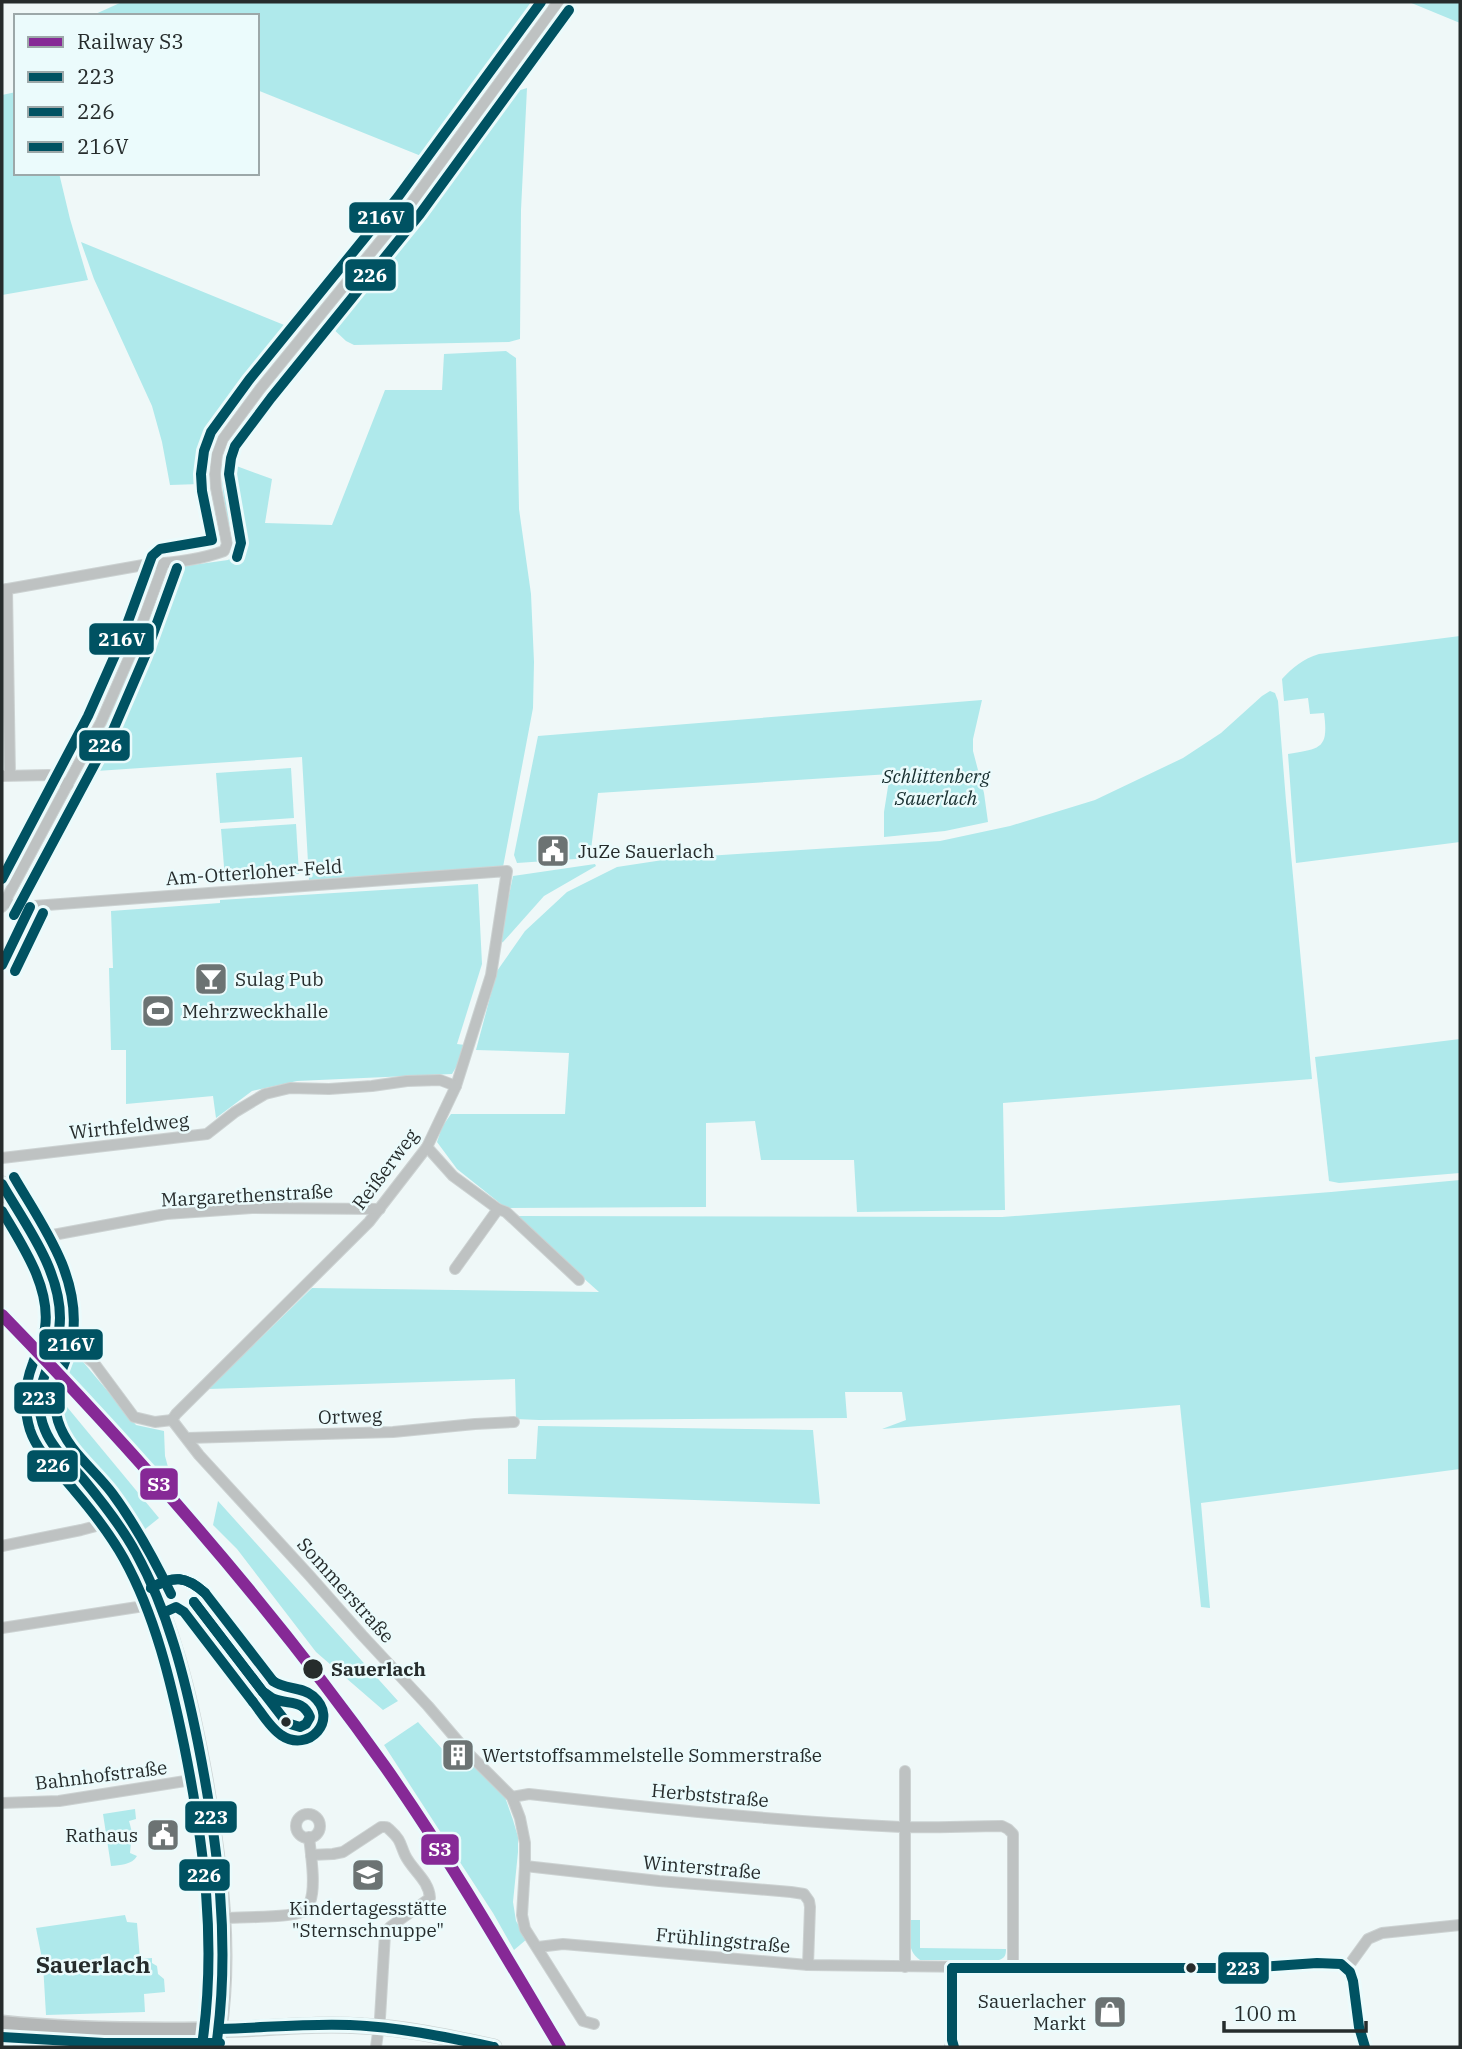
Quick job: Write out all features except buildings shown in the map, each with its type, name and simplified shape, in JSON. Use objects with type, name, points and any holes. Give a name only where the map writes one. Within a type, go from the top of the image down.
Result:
[{"type":"main road","points":[[2,1184],[34,1241],[60,1302],[57,1339],[38,1390],[39,1411],[46,1431],[132,1545],[175,1644],[193,1715],[216,1848],[223,1918],[223,1994],[216,2047]]},
{"type":"main road","points":[[9,2024],[104,2029],[220,2029],[304,2025],[379,2027],[494,2047]]},
{"type":"street","points":[[68,785],[49,775],[6,776],[4,590],[149,564],[164,564],[224,551],[227,544],[215,474],[217,455],[223,439],[260,389],[409,206],[558,2]]},
{"type":"street","points":[[3,905],[101,722],[127,663],[164,564]]},
{"type":"street","name":"Am-Otterloher-Feld","points":[[3,905],[30,907],[507,871]]},
{"type":"street","name":"Reißerweg","points":[[172,1420],[380,1209],[427,1147],[456,1086],[491,975],[507,871]]},
{"type":"street","name":"Wirthfeldweg","points":[[2,1158],[207,1134],[235,1112],[265,1094],[290,1088],[329,1089],[440,1080],[456,1086]]},
{"type":"street","points":[[427,1147],[453,1176],[506,1212],[579,1280]]},
{"type":"street","name":"Margarethenstraße","points":[[34,1241],[42,1237],[166,1214],[252,1208],[380,1209]]},
{"type":"street","points":[[455,1269],[498,1209]]},
{"type":"street","points":[[57,1339],[71,1344],[94,1363],[134,1417],[155,1422],[172,1420]]},
{"type":"street","name":"Sommerstraße","points":[[172,1420],[199,1455],[469,1754],[512,1797],[523,1830],[525,1866],[522,1915],[525,1929],[583,2021],[594,2024]]},
{"type":"street","name":"Ortweg","points":[[187,1438],[393,1432],[514,1422]]},
{"type":"street","points":[[2,1546],[115,1521]]},
{"type":"street","points":[[2,1628],[144,1606],[158,1600]]},
{"type":"street","points":[[905,1771],[905,1967],[1245,1968],[1341,1964],[1347,1968],[1353,1981],[1364,2047]]},
{"type":"street","name":"Bahnhofstraße","points":[[2,1803],[59,1801],[204,1779]]},
{"type":"street","name":"Herbststraße","points":[[512,1797],[529,1794],[706,1814],[905,1827],[1002,1826],[1013,1834],[1013,1968]]},
{"type":"street","points":[[311,1855],[343,1852],[385,1826],[402,1844],[405,1855],[429,1889],[430,1898],[390,1927],[385,1934],[376,2047]]},
{"type":"street","points":[[223,1918],[304,1911],[311,1899],[309,1837]]},
{"type":"street","name":"Winterstraße","points":[[525,1866],[804,1894],[810,1907],[808,1965]]},
{"type":"street","points":[[1347,1968],[1368,1940],[1382,1933],[1460,1925]]},
{"type":"street","name":"Frühlingstraße","points":[[538,1947],[563,1944],[808,1965],[905,1967]]},
{"type":"street","points":[[952,1968],[952,2045]]},
{"type":"street","points":[[9,2024],[19,2047]]},
{"type":"street","points":[[1354,2047],[1359,2027]]},
{"type":"green space","points":[[122,2],[545,2],[431,160],[259,91],[259,14],[95,14]]},
{"type":"green space","points":[[1409,2],[1460,2],[1460,23]]},
{"type":"green space","points":[[527,88],[521,210],[520,339],[509,342],[354,345],[346,341],[329,325],[433,201],[507,94]]},
{"type":"green space","points":[[14,92],[14,175],[59,175],[88,280],[2,295],[2,95]]},
{"type":"green space","points":[[81,242],[294,329],[209,440],[200,462],[200,484],[170,485],[152,406],[94,279]]},
{"type":"green space","points":[[506,351],[516,358],[519,509],[531,594],[534,662],[533,708],[503,867],[309,880],[302,757],[82,772],[101,738],[171,568],[228,560],[239,552],[226,509],[221,464],[231,464],[272,479],[265,523],[332,525],[385,390],[442,390],[444,354]]},
{"type":"green space","points":[[1460,636],[1460,842],[1296,863],[1288,754],[1320,745],[1325,734],[1325,725],[1324,713],[1310,714],[1308,698],[1284,701],[1282,679],[1299,664],[1319,654]]},
{"type":"green space","points":[[1270,691],[1275,693],[1278,701],[1312,1079],[1003,1103],[1005,1210],[857,1212],[854,1160],[761,1160],[755,1121],[706,1123],[706,1207],[506,1208],[457,1169],[437,1142],[442,1127],[451,1114],[565,1114],[569,1053],[476,1050],[497,971],[525,931],[567,892],[617,867],[676,858],[940,841],[1010,826],[1095,800],[1183,758],[1221,733]]},
{"type":"green space","name":"Schlittenberg Sauerlach","points":[[982,700],[973,751],[988,822],[945,831],[884,837],[884,812],[890,774],[598,793],[590,858],[517,863],[514,855],[538,736]]},
{"type":"green space","points":[[291,768],[294,818],[220,823],[216,773]]},
{"type":"green space","points":[[296,824],[299,874],[225,879],[221,829]]},
{"type":"green space","points":[[595,864],[596,866],[544,896],[499,944],[513,876]]},
{"type":"green space","points":[[478,884],[482,964],[457,1044],[465,1045],[452,1074],[297,1081],[252,1091],[216,1118],[213,1096],[126,1104],[126,1050],[111,1050],[111,911],[220,903],[220,900]]},
{"type":"green space","points":[[1460,1039],[1460,1173],[1339,1183],[1329,1181],[1315,1057]]},
{"type":"green space","points":[[1460,1180],[1460,1469],[1201,1503],[1210,1608],[1201,1607],[1180,1405],[882,1429],[906,1420],[902,1392],[845,1392],[847,1418],[539,1420],[516,1419],[515,1379],[208,1389],[312,1288],[599,1292],[514,1216],[1002,1217]]},
{"type":"green space","points":[[65,1352],[79,1357],[136,1425],[164,1431],[165,1456],[171,1478],[179,1492],[175,1496],[56,1360]]},
{"type":"green space","points":[[48,1384],[159,1518],[139,1534],[55,1434],[45,1409]]},
{"type":"green space","points":[[538,1426],[813,1430],[820,1504],[508,1494],[508,1459],[536,1459]]},
{"type":"green space","points":[[218,1501],[398,1701],[383,1710],[316,1652],[237,1549],[213,1525]]},
{"type":"green space","points":[[418,1722],[451,1759],[457,1760],[464,1754],[505,1797],[518,1837],[513,1902],[516,1921],[527,1939],[514,1950],[384,1745]]},
{"type":"green space","points":[[135,1809],[136,1819],[129,1821],[132,1832],[130,1853],[137,1856],[129,1863],[111,1866],[103,1814]]},
{"type":"green space","points":[[125,1915],[127,1922],[137,1923],[140,1959],[152,1958],[158,1974],[164,1979],[165,1992],[144,1994],[145,2012],[46,2015],[43,1964],[36,1928]]},
{"type":"green space","points":[[911,1920],[920,1920],[920,1948],[1006,1949],[1005,1955],[999,1960],[920,1960],[911,1947]]},
{"type":"rail line","name":"S3","points":[[2,1315],[104,1423],[203,1534],[342,1708],[432,1836],[560,2047]]},
{"type":"transit line","name":"216V","points":[[2,879],[88,716],[119,646],[152,556],[160,549],[212,540],[201,474],[204,451],[211,432],[249,380],[398,197],[541,2]]},
{"type":"transit line","name":"226","points":[[237,557],[241,543],[229,474],[235,446],[420,214],[569,10]]},
{"type":"transit line","name":"226","points":[[14,915],[114,728],[145,656],[177,568]]},
{"type":"transit line","name":"223","points":[[2,965],[30,907]]},
{"type":"transit line","name":"226","points":[[15,971],[43,913]]},
{"type":"transit line","name":"216V","points":[[14,1177],[57,1251],[71,1291],[73,1334],[55,1397],[58,1421],[74,1450],[105,1484],[129,1517],[171,1594]]},
{"type":"transit line","name":"223","points":[[2,1184],[40,1248],[54,1282],[58,1300],[59,1333],[39,1399],[45,1430],[57,1450],[112,1515],[136,1553],[166,1621],[187,1694],[211,1819],[220,1895],[222,1971],[216,2047]]},
{"type":"transit line","name":"226","points":[[2,1211],[33,1267],[44,1297],[45,1328],[26,1388],[25,1405],[30,1430],[43,1455],[94,1514],[124,1559],[145,1603],[174,1697],[197,1819],[206,1894],[208,1969],[202,2045]]},
{"type":"transit line","name":"216V","points":[[151,1588],[173,1579],[180,1579],[198,1587],[273,1681]]},
{"type":"transit line","name":"226","points":[[151,1588],[166,1581],[180,1579],[192,1583],[205,1593]]},
{"type":"transit line","name":"223","points":[[194,1602],[263,1692]]},
{"type":"transit line","name":"223","points":[[194,1602],[263,1692]]},
{"type":"transit line","name":"216V","points":[[165,1612],[176,1607],[184,1612],[253,1702]]},
{"type":"transit line","name":"226","points":[[253,1702],[277,1732],[292,1740],[311,1737],[318,1731],[323,1714],[321,1705],[313,1696],[273,1681]]},
{"type":"transit line","name":"223","points":[[263,1692],[274,1699],[304,1707],[310,1717],[306,1724],[300,1727],[287,1723],[263,1692]]},
{"type":"transit line","name":"223","points":[[952,1968],[1245,1968],[1341,1964],[1350,1972],[1353,1981],[1359,2027],[1365,2047]]},
{"type":"transit line","name":"223","points":[[952,1968],[954,2047]]},
{"type":"transit line","name":"223","points":[[220,2029],[368,2026],[494,2047]]},
{"type":"transit line","name":"226","points":[[2,2037],[104,2043],[220,2043]]},
{"type":"place","name":"JuZe Sauerlach","points":[[553,851]]},
{"type":"place","name":"Sulag Pub","points":[[211,979]]},
{"type":"place","name":"Mehrzweckhalle","points":[[158,1011]]},
{"type":"place","name":"Sauerlach","points":[[313,1669]]},
{"type":"place","name":"Wertstoffsammelstelle Sommerstraße","points":[[458,1755]]},
{"type":"place","name":"Rathaus","points":[[163,1835]]},
{"type":"place","name":"Kindertagesstätte \"Sternschnuppe\"","points":[[368,1875]]},
{"type":"place","name":"Sauerlacher Markt","points":[[1110,2012]]},
{"type":"district","name":"Sauerlach","points":[[93,1965]]}]
